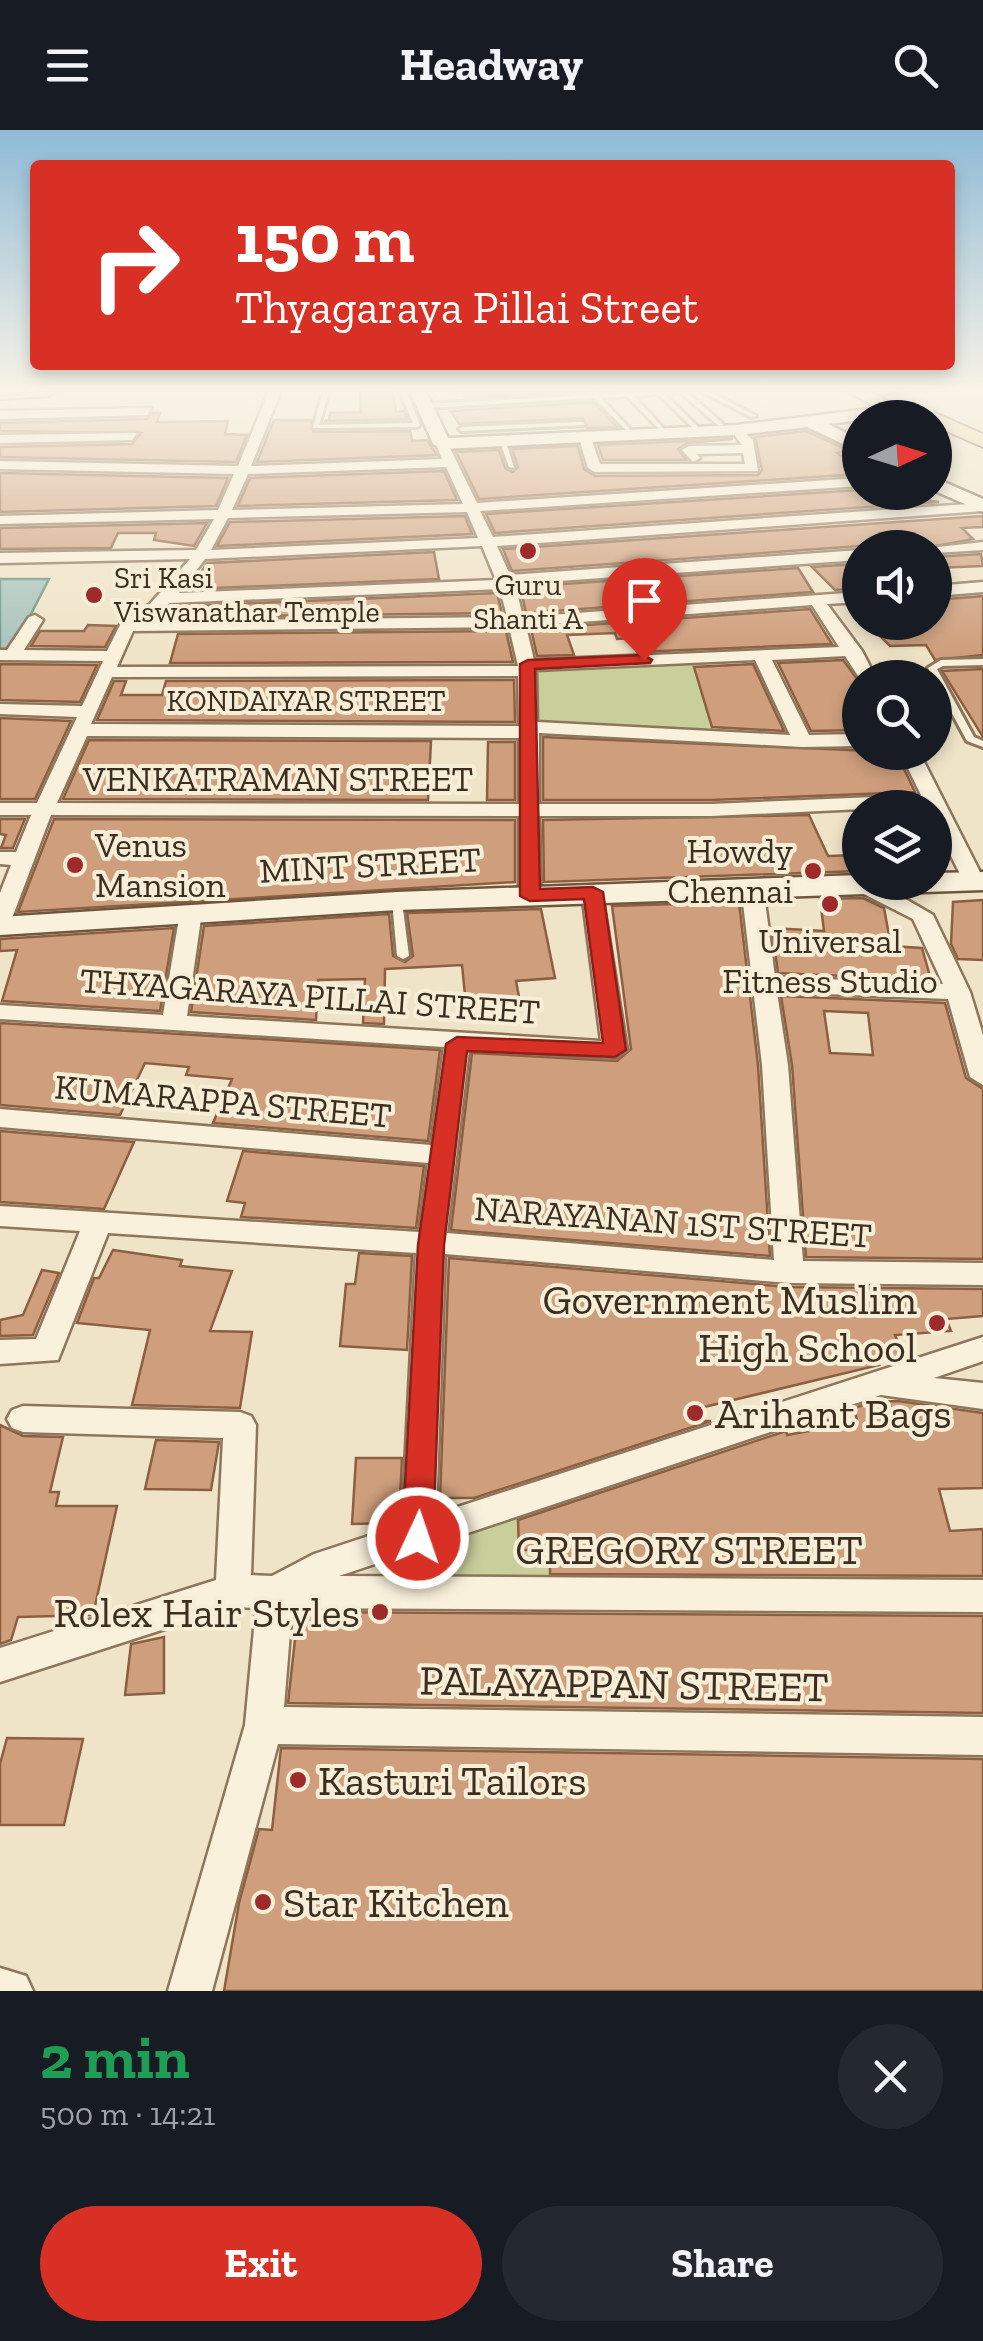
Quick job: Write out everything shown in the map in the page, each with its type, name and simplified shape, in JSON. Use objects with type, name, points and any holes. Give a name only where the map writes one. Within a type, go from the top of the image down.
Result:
[{"type":"main road","points":[[952,492],[983,507]]},
{"type":"main road","points":[[952,882],[979,881]]},
{"type":"main road","name":"MINT STREET","points":[[0,924],[398,900],[842,884]]},
{"type":"street","points":[[0,924],[43,811],[126,626],[148,616],[204,558],[237,478]]},
{"type":"street","points":[[456,478],[490,542],[518,622],[528,668],[530,896]]},
{"type":"street","points":[[0,520],[469,508],[842,483]]},
{"type":"street","points":[[0,558],[204,558],[983,507]]},
{"type":"street","points":[[952,549],[983,546]]},
{"type":"street","points":[[166,598],[505,582],[842,556]]},
{"type":"street","points":[[952,589],[983,586]]},
{"type":"street","points":[[126,626],[518,622],[842,599]]},
{"type":"street","points":[[817,601],[859,660]]},
{"type":"street","points":[[6,655],[35,620]]},
{"type":"street","points":[[6,655],[110,664],[528,668],[854,651]]},
{"type":"street","points":[[761,656],[802,741]]},
{"type":"street","name":"KONDAIYAR STREET","points":[[0,708],[86,721],[530,729],[842,740]]},
{"type":"street","name":"VENKATRAMAN STREET","points":[[0,809],[527,811],[842,804]]},
{"type":"street","points":[[952,833],[979,881]]},
{"type":"street","points":[[0,858],[27,858]]},
{"type":"street","points":[[752,886],[766,984],[789,1272]]},
{"type":"street","name":"THYAGARAYA PILLAI STREET","points":[[0,1012],[457,1044],[615,1050],[593,892]]},
{"type":"street","points":[[893,900],[922,915],[958,992],[983,1077]]},
{"type":"street","points":[[922,915],[928,900]]},
{"type":"street","points":[[174,1022],[191,912]]},
{"type":"street","points":[[766,984],[958,992]]},
{"type":"street","points":[[418,1538],[431,1245],[457,1044]]},
{"type":"street","name":"KUMARAPPA STREET","points":[[0,1118],[440,1154]]},
{"type":"street","name":"NARAYANAN 1ST STREET","points":[[0,1216],[789,1272],[983,1274]]},
{"type":"street","points":[[0,1352],[47,1351],[98,1221]]},
{"type":"street","points":[[190,1991],[264,1724],[274,1592],[326,1565],[418,1538],[983,1349]]},
{"type":"street","points":[[879,1384],[983,1396]]},
{"type":"street","points":[[23,1418],[240,1424],[233,1592]]},
{"type":"street","name":"GREGORY STREET","points":[[0,1665],[233,1592],[983,1596]]},
{"type":"street","name":"PALAYAPPAN STREET","points":[[264,1724],[983,1736]]},
{"type":"street","points":[[0,1990],[11,1991]]},
{"type":"lane","points":[[983,662],[941,663],[932,668],[970,739],[983,744]]},
{"type":"lane","points":[[398,900],[403,956]]},
{"type":"green space","points":[[692,661],[714,732],[539,724],[538,667]]},
{"type":"green space","points":[[518,1513],[519,1549],[550,1550],[550,1583],[393,1583],[393,1570],[383,1570],[395,1555],[396,1560]]},
{"type":"water","points":[[0,579],[49,579],[13,649],[0,649]]},
{"type":"building","points":[[0,478],[228,478],[216,506],[0,512]]},
{"type":"building","points":[[250,478],[447,478],[457,500],[238,506]]},
{"type":"building","points":[[469,478],[801,478],[479,499]]},
{"type":"building","points":[[842,491],[842,509],[495,533],[486,514]]},
{"type":"building","points":[[465,516],[472,534],[217,546],[230,522]]},
{"type":"building","points":[[983,516],[983,527],[962,528],[973,539],[952,543],[952,530],[842,530],[842,547],[512,571],[503,549]]},
{"type":"building","points":[[207,523],[194,546],[154,540],[156,533],[118,533],[111,548],[0,549],[0,528]]},
{"type":"building","points":[[434,552],[439,579],[190,589],[207,563]]},
{"type":"building","points":[[981,554],[983,566],[952,567],[952,556]]},
{"type":"building","points":[[842,565],[842,589],[835,590],[812,567]]},
{"type":"building","points":[[798,568],[813,592],[526,613],[520,587]]},
{"type":"building","points":[[497,593],[502,613],[183,617],[185,606]]},
{"type":"building","points":[[983,596],[983,655],[935,660],[926,645],[890,646],[884,640],[952,640],[952,599]]},
{"type":"building","points":[[810,609],[832,644],[637,652],[631,638],[617,639],[615,633],[567,635],[574,655],[537,656],[531,629]]},
{"type":"building","points":[[88,625],[116,626],[105,647],[31,646],[40,631],[84,631]]},
{"type":"building","points":[[506,631],[513,662],[170,663],[178,634]]},
{"type":"building","points":[[842,660],[842,730],[811,731],[778,663]]},
{"type":"building","points":[[0,664],[97,665],[80,702],[0,700]]},
{"type":"building","points":[[753,664],[784,731],[712,727],[694,667]]},
{"type":"building","points":[[983,669],[983,737],[952,687],[952,671]]},
{"type":"building","points":[[514,680],[515,722],[97,720],[114,681],[126,681],[121,695],[162,695],[166,681]]},
{"type":"building","points":[[0,718],[71,721],[35,799],[0,799]]},
{"type":"building","points":[[543,737],[842,750],[842,770],[905,770],[914,790],[842,790],[842,795],[711,800],[543,800]]},
{"type":"building","points":[[89,740],[431,741],[428,800],[63,799]]},
{"type":"building","points":[[488,742],[515,742],[515,800],[487,800]]},
{"type":"building","points":[[809,815],[828,856],[842,856],[842,872],[544,882],[543,820]]},
{"type":"building","points":[[0,819],[25,819],[13,848],[1,848],[6,835],[0,834]]},
{"type":"building","points":[[54,819],[515,820],[515,882],[18,912]]},
{"type":"building","points":[[820,899],[867,900],[884,908],[891,946],[922,948],[931,980],[778,973],[772,928],[824,931]]},
{"type":"building","points":[[983,900],[983,960],[958,959],[951,944],[953,902]]},
{"type":"building","points":[[739,902],[758,1065],[770,1256],[451,1230],[472,1053],[617,1061],[631,1049],[612,906]]},
{"type":"building","points":[[541,909],[555,978],[516,981],[520,1002],[466,1005],[462,965],[385,969],[384,1024],[363,1023],[365,979],[318,980],[316,1020],[191,1012],[204,926],[389,914],[393,956],[405,962],[413,956],[407,913]]},
{"type":"building","points":[[174,928],[160,1011],[2,1001],[17,950],[0,951],[0,939]]},
{"type":"building","points":[[781,996],[945,1003],[966,1078],[983,1089],[983,1259],[806,1257],[792,1065]],"holes":[[[824,1011],[868,1013],[873,1055],[830,1053]]]},
{"type":"building","points":[[0,1023],[440,1050],[428,1141],[213,1123],[232,1079],[186,1075],[189,1067],[145,1063],[120,1115],[0,1105]]},
{"type":"building","points":[[0,1131],[134,1142],[104,1209],[0,1202]]},
{"type":"building","points":[[243,1151],[424,1166],[416,1228],[241,1217],[245,1203],[227,1201]]},
{"type":"building","points":[[113,1250],[182,1260],[180,1266],[232,1271],[210,1331],[252,1332],[240,1408],[132,1405],[150,1330],[77,1323],[94,1278],[99,1278]]},
{"type":"building","points":[[359,1253],[412,1256],[407,1350],[340,1346],[346,1284],[355,1284]]},
{"type":"building","points":[[449,1258],[789,1287],[983,1289],[983,1316],[946,1319],[951,1331],[895,1335],[903,1355],[876,1360],[879,1365],[700,1408],[701,1421],[711,1421],[474,1498],[440,1498]]},
{"type":"building","points":[[42,1270],[59,1273],[33,1335],[0,1336],[0,1320],[23,1315]]},
{"type":"building","points":[[898,1401],[983,1413],[983,1488],[939,1489],[950,1531],[983,1529],[983,1576],[550,1574],[550,1550],[519,1550],[518,1520],[786,1431],[787,1435],[825,1428],[823,1420],[857,1420],[854,1408],[872,1402]]},
{"type":"building","points":[[0,1425],[23,1436],[63,1437],[50,1492],[59,1492],[56,1506],[117,1506],[93,1615],[18,1617],[11,1640],[0,1644]]},
{"type":"building","points":[[156,1440],[219,1442],[211,1490],[145,1489]]},
{"type":"building","points":[[356,1458],[402,1458],[400,1499],[394,1499],[393,1523],[352,1524]]},
{"type":"building","points":[[298,1612],[983,1616],[983,1713],[288,1703]]},
{"type":"building","points":[[164,1637],[164,1693],[125,1695],[131,1644]]},
{"type":"building","points":[[7,1738],[83,1739],[64,1825],[0,1825],[0,1764]]},
{"type":"building","points":[[281,1748],[983,1759],[983,1991],[224,1991],[239,1903],[259,1829],[272,1830]]},
{"type":"place","name":"Guru Shanti A","points":[[528,551]]},
{"type":"place","name":"Sri Kasi Viswanathar Temple","points":[[94,595]]},
{"type":"place","name":"Venus Mansion","points":[[75,865]]},
{"type":"place","name":"Howdy Chennai","points":[[813,871]]},
{"type":"place","name":"Universal Fitness Studio","points":[[830,904]]},
{"type":"place","name":"Government Muslim High School","points":[[937,1323]]},
{"type":"place","name":"Arihant Bags","points":[[695,1413]]},
{"type":"place","name":"Rolex Hair Styles","points":[[380,1612]]},
{"type":"place","name":"Kasturi Tailors","points":[[298,1780]]},
{"type":"place","name":"Star Kitchen","points":[[263,1902]]},
{"type":"route","points":[[418,1538],[431,1245],[457,1044],[615,1050],[593,892],[530,896],[528,664],[644,660]]}]
